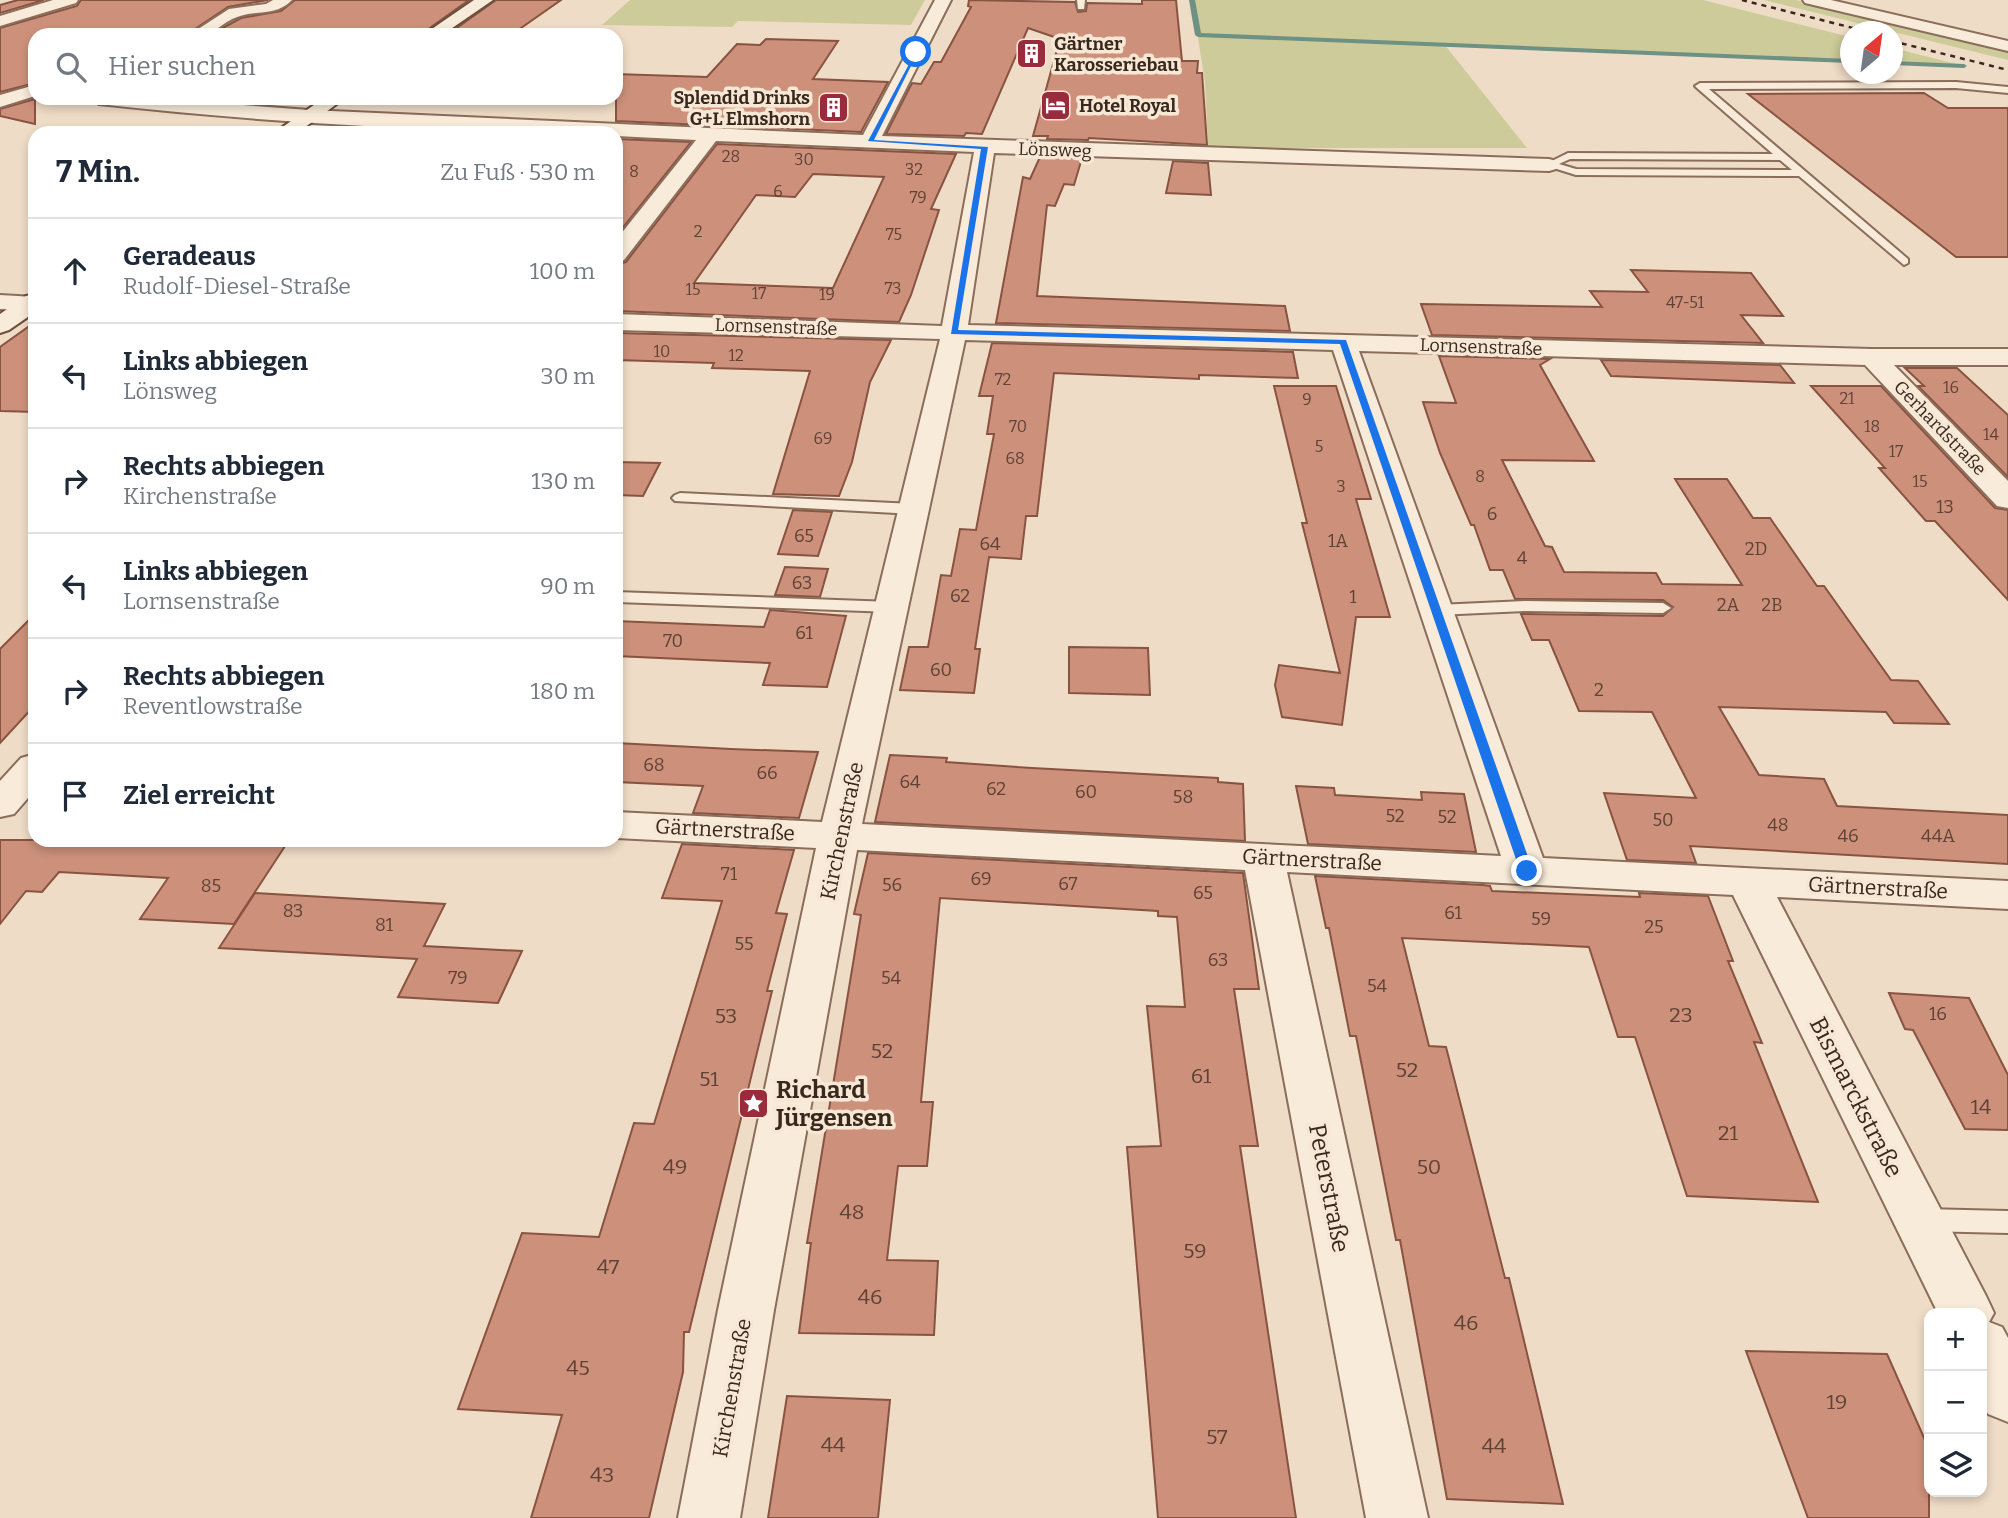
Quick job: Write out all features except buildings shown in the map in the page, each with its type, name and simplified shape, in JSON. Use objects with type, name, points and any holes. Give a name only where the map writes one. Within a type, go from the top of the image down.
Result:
[{"type":"street","points":[[0,21],[70,0]]},
{"type":"street","points":[[209,28],[235,12],[270,8],[284,0]]},
{"type":"street","points":[[442,28],[485,0]]},
{"type":"street","points":[[870,141],[943,0]]},
{"type":"street","points":[[1811,0],[2008,45]]},
{"type":"street","points":[[12,79],[28,85]]},
{"type":"street","points":[[0,101],[28,91]]},
{"type":"street","name":"Lönsweg","points":[[161,105],[309,116],[532,126]]},
{"type":"street","points":[[294,126],[326,105]]},
{"type":"street","name":"Lönsweg","points":[[623,130],[985,147],[1549,165]]},
{"type":"street","points":[[623,246],[711,134]]},
{"type":"street","name":"Kirchenstraße","points":[[709,1518],[746,1310],[839,837],[914,509],[945,332],[985,147]]},
{"type":"street","points":[[0,302],[28,303]]},
{"type":"street","points":[[0,325],[28,307]]},
{"type":"street","name":"Lornsenstraße","points":[[623,322],[1872,357],[2008,356]]},
{"type":"street","points":[[1343,342],[1527,871]]},
{"type":"street","name":"Gerhardstraße","points":[[1872,357],[2008,499]]},
{"type":"street","name":"Gärtnerstraße","points":[[623,825],[2008,895]]},
{"type":"street","name":"Peterstraße","points":[[1263,857],[1397,1518]]},
{"type":"street","name":"Bismarckstraße","points":[[1746,881],[1963,1308]]},
{"type":"street","points":[[1987,1354],[2008,1396]]},
{"type":"lane","points":[[1904,261],[1700,86],[1955,85],[2008,90]]},
{"type":"lane","points":[[1549,165],[1568,156],[1782,158]]},
{"type":"lane","points":[[1549,165],[1576,172],[1802,173]]},
{"type":"lane","points":[[680,498],[914,509]]},
{"type":"lane","points":[[623,597],[892,607]]},
{"type":"lane","points":[[1437,610],[1525,606],[1663,608]]},
{"type":"lane","points":[[1919,1220],[2008,1222]]},
{"type":"shaded area","points":[[630,0],[925,0],[911,25],[738,21],[732,27],[602,25]]},
{"type":"shaded area","points":[[1192,0],[1703,0],[1840,34],[1840,61],[1444,44],[1527,148],[1208,148],[1205,82]]},
{"type":"shaded area","points":[[1764,0],[1796,0],[1886,21],[1849,21]]},
{"type":"shaded area","points":[[1903,25],[2008,50],[2008,60],[1903,34]]},
{"type":"shaded area","points":[[1903,51],[1964,66],[1903,63]]},
{"type":"waterway","points":[[1192,0],[1198,35],[1840,61]]},
{"type":"waterway","points":[[1903,63],[1964,66]]},
{"type":"railway","points":[[1742,0],[1840,25]]},
{"type":"railway","points":[[1903,44],[2008,70]]},
{"type":"place","name":"Gärtner Karosseriebau","points":[[1031,54]]},
{"type":"place","name":"Hotel Royal","points":[[1056,106]]},
{"type":"place","name":"Splendid Drinks G+L Elmshorn","points":[[833,108]]},
{"type":"place","name":"Richard Jürgensen","points":[[753,1104]]},
{"type":"route","points":[[916,52],[870,141],[985,147],[954,332],[1343,342],[1527,871]]}]
